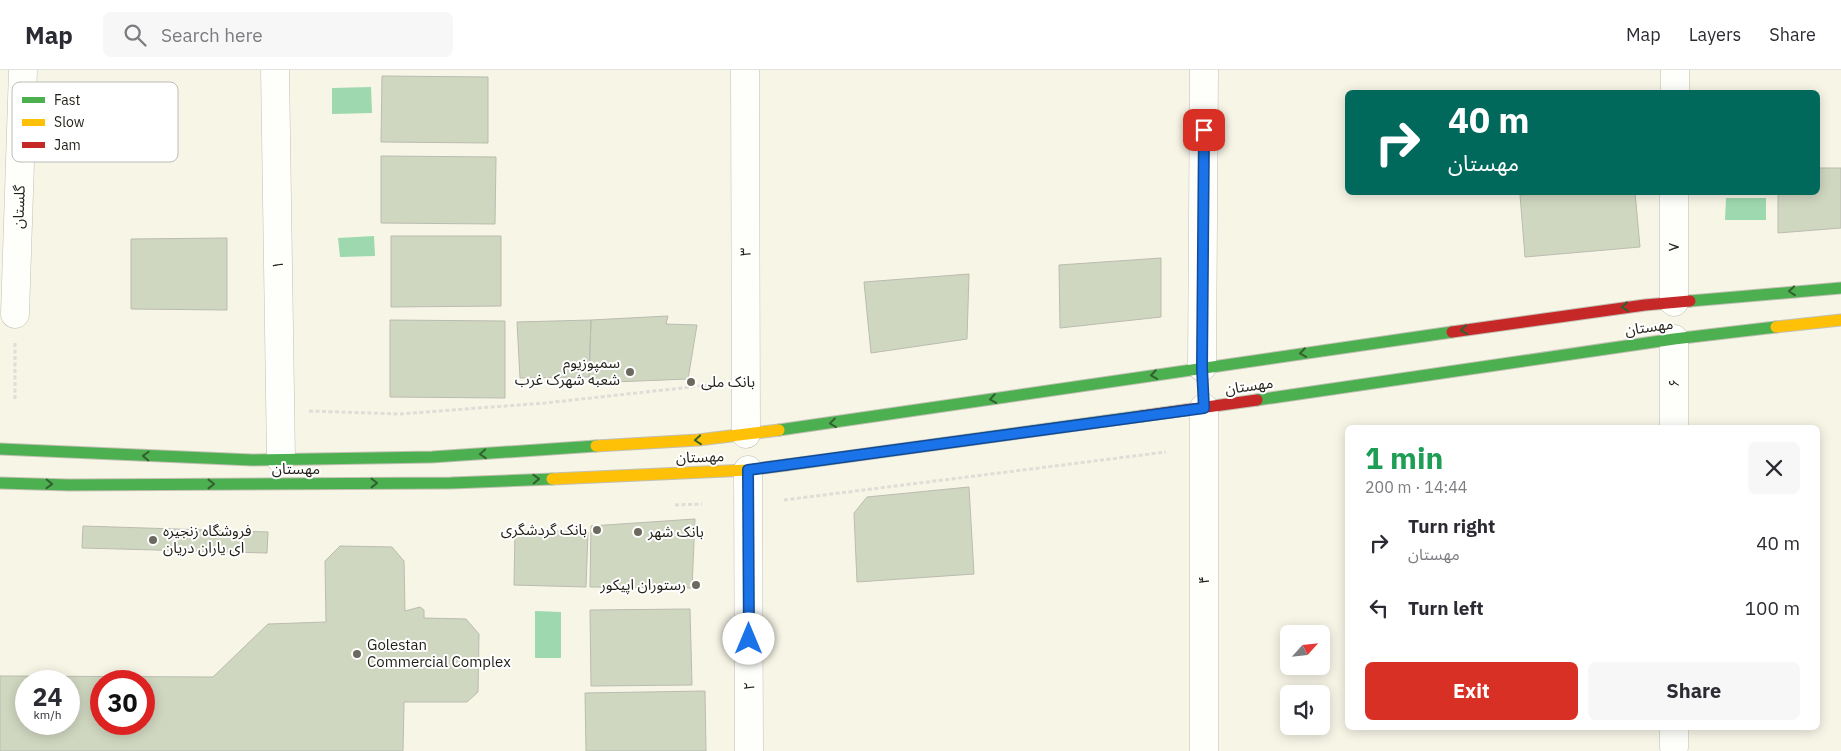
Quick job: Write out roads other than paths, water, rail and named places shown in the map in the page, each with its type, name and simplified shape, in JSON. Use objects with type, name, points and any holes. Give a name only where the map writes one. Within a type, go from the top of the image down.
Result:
[{"type":"street","name":"۱","points":[[275,70],[281,472]]},
{"type":"street","name":"۳","points":[[745,70],[746,439]]},
{"type":"street","name":"۴","points":[[1204,70],[1204,751]]},
{"type":"street","points":[[1675,70],[1675,90]]},
{"type":"street","name":"گلستان","points":[[15,314],[21,162]]},
{"type":"street","name":"۷","points":[[1674,195],[1674,307]]},
{"type":"street","points":[[0,449],[73,457],[281,472],[450,469],[698,440],[746,439],[862,419],[1203,388],[1674,307],[1841,288]]},
{"type":"street","name":"مهستان","points":[[0,483],[281,472],[748,466],[1203,388],[1674,334],[1841,320]]},
{"type":"street","name":"۶","points":[[1674,334],[1674,425]]},
{"type":"street","name":"۲","points":[[748,466],[749,751]]},
{"type":"place","name":"سمپوزیوم شعبه شهرک غرب","points":[[630,372]]},
{"type":"place","name":"بانک ملی","points":[[691,382]]},
{"type":"place","name":"بانک گردشگری","points":[[597,530]]},
{"type":"place","name":"بانک شهر","points":[[638,532]]},
{"type":"place","name":"فروشگاه زنجیره ای یاران دریان","points":[[153,540]]},
{"type":"place","name":"رستوران اپیکور","points":[[696,585]]},
{"type":"place","name":"Golestan Commercial Complex","points":[[357,654]]}]
